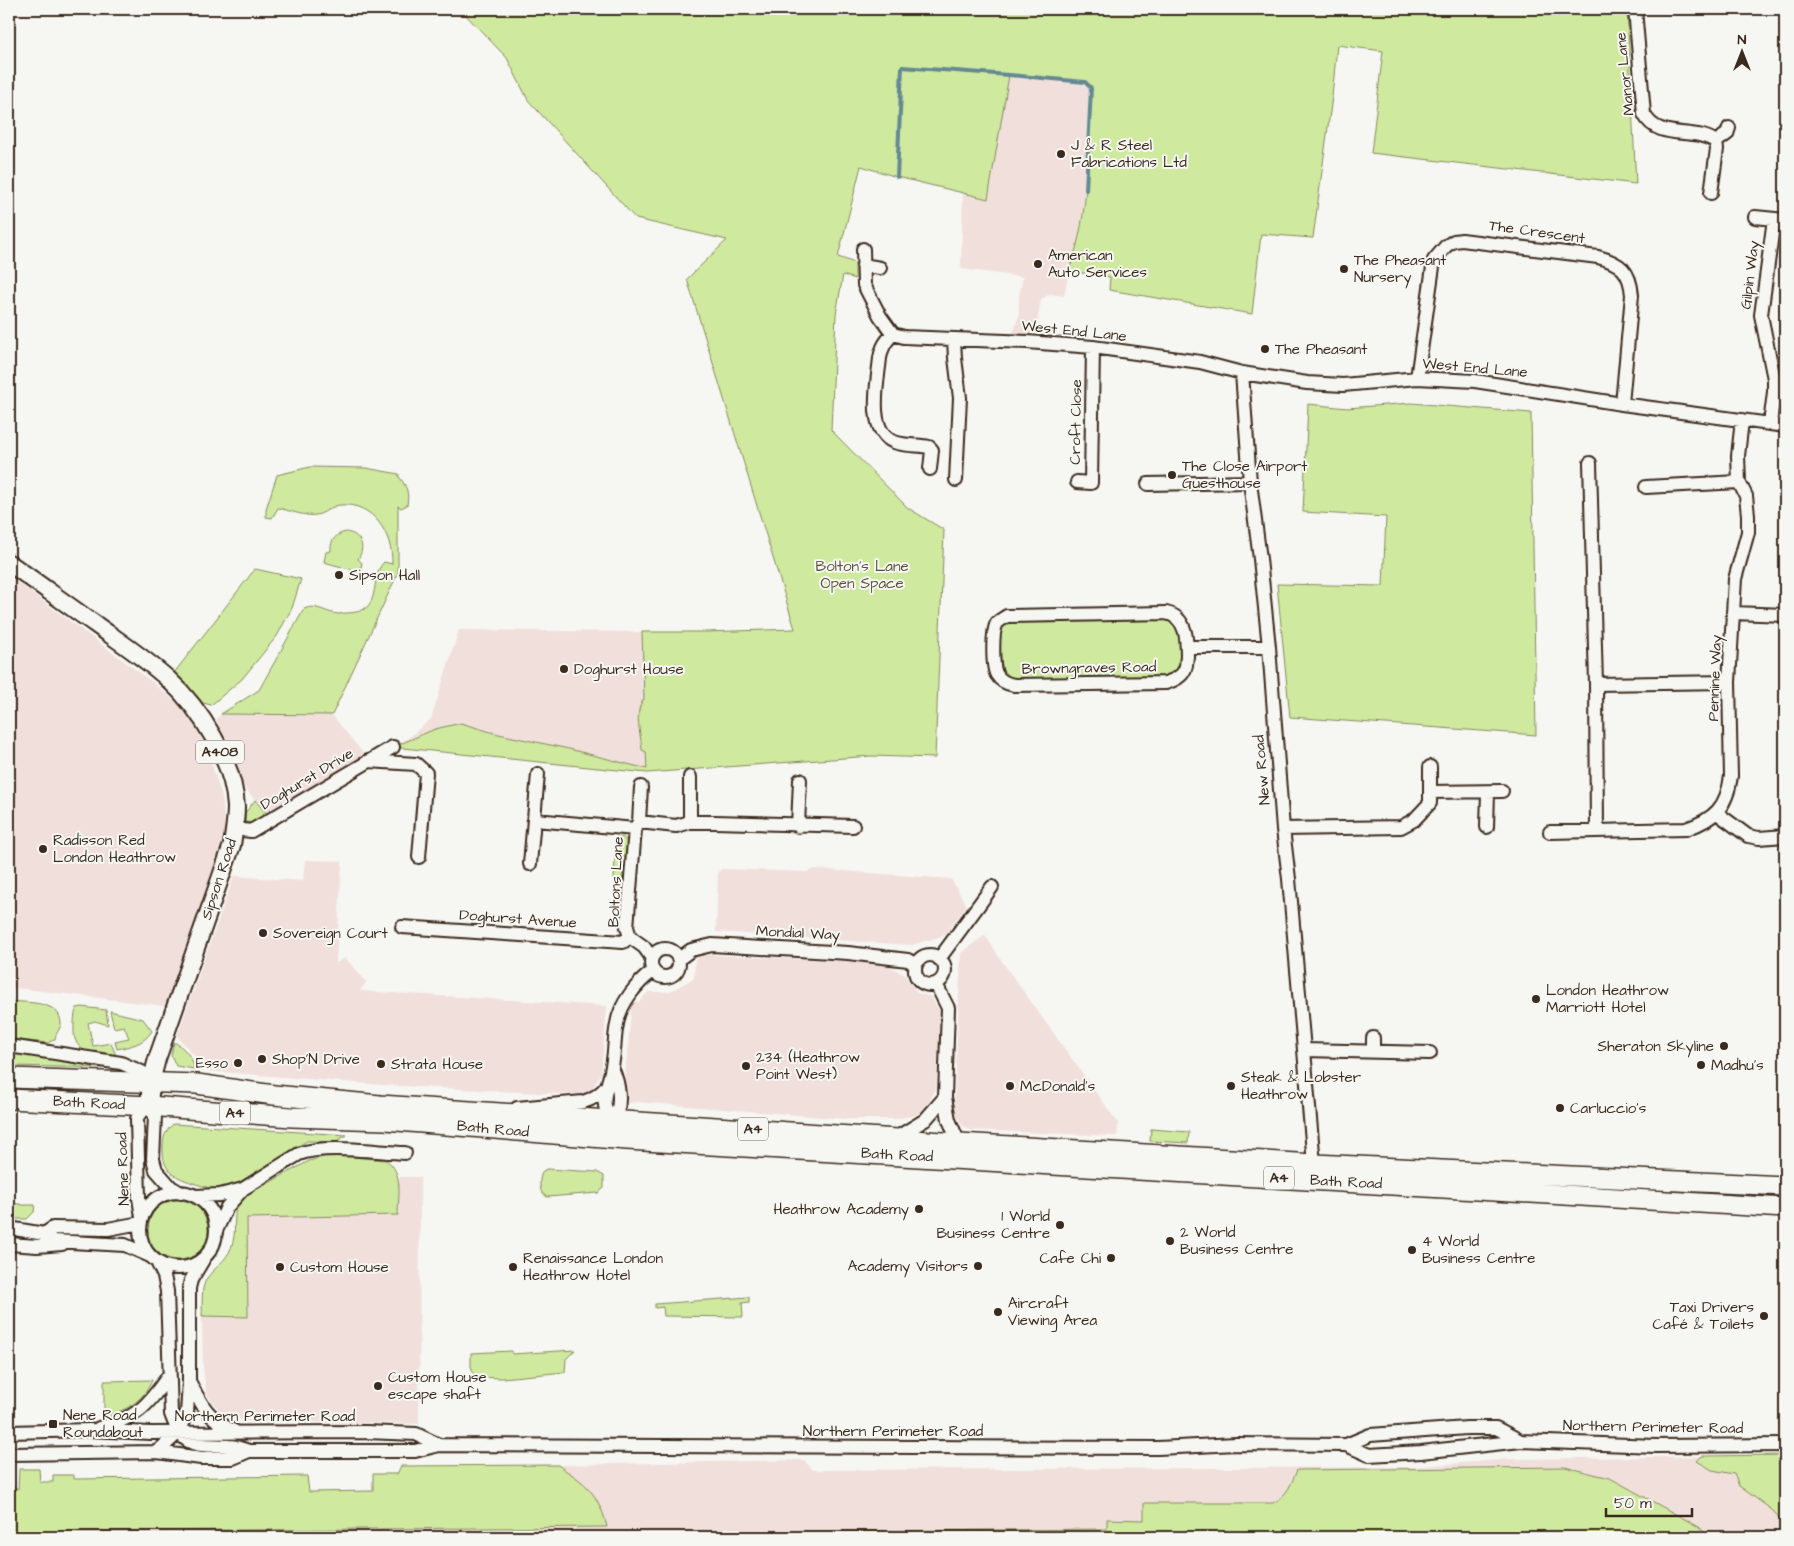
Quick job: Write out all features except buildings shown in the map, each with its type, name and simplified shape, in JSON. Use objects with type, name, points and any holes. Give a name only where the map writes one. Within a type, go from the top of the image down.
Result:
[{"type":"highway","name":"Bath Road","points":[[9,1078],[197,1084],[274,1095],[380,1105],[492,1111],[612,1129],[1785,1208]]},
{"type":"highway","name":"Bath Road","points":[[9,1099],[149,1106],[292,1117],[894,1139],[1314,1164],[1785,1186]]},
{"type":"main road","name":"Sipson Road","points":[[9,563],[144,659],[168,679],[191,704],[208,728],[230,780],[236,805],[235,829],[219,886],[168,1025],[151,1082],[149,1106]]},
{"type":"street","name":"Manor Lane","points":[[1635,9],[1644,114],[1647,121],[1659,129],[1706,136],[1716,142]]},
{"type":"street","points":[[1711,193],[1717,149],[1716,142],[1727,134],[1728,128]]},
{"type":"street","name":"Gilpin Way","points":[[1756,218],[1779,220],[1761,315],[1774,380],[1770,424]]},
{"type":"street","name":"The Crescent","points":[[1417,378],[1434,260],[1446,246],[1454,241],[1477,241],[1598,257],[1610,260],[1625,271],[1629,278],[1632,295],[1622,404]]},
{"type":"street","points":[[863,249],[864,285],[880,316],[893,334],[885,342],[880,358],[876,415],[879,427],[884,435],[893,441],[929,447],[932,450],[930,469]]},
{"type":"street","points":[[863,265],[880,268]]},
{"type":"street","name":"West End Lane","points":[[893,334],[1093,348],[1200,362],[1242,373],[1307,383],[1343,385],[1417,378],[1475,381],[1622,404],[1785,426]]},
{"type":"street","points":[[954,339],[960,398],[956,480]]},
{"type":"street","name":"Croft Close","points":[[1077,482],[1091,483],[1093,348]]},
{"type":"street","name":"New Road","points":[[1242,373],[1250,482],[1269,647],[1283,829],[1290,880],[1314,1164]]},
{"type":"street","name":"Pennine Way","points":[[1550,832],[1686,829],[1704,823],[1724,803],[1731,776],[1730,682],[1735,579],[1748,532],[1746,496],[1739,482],[1738,456],[1742,420]]},
{"type":"street","points":[[1590,463],[1596,684],[1597,830]]},
{"type":"street","points":[[1148,484],[1250,482]]},
{"type":"street","points":[[1646,487],[1739,482]]},
{"type":"street","name":"Browngraves Road","points":[[1166,614],[1179,620],[1187,647],[1185,669],[1178,677],[1166,683],[1014,685],[1007,684],[998,677],[994,663],[996,627],[1002,619],[1012,616],[1166,614]]},
{"type":"street","points":[[1733,614],[1785,615]]},
{"type":"street","points":[[1187,647],[1269,647]]},
{"type":"street","points":[[1596,684],[1730,682]]},
{"type":"street","name":"Doghurst Drive","points":[[235,829],[251,831],[393,747]]},
{"type":"street","points":[[368,761],[416,764],[426,773],[419,857]]},
{"type":"street","points":[[1283,829],[1401,827],[1414,820],[1430,802],[1430,767]]},
{"type":"street","points":[[530,864],[538,774]]},
{"type":"street","points":[[690,777],[690,822]]},
{"type":"street","points":[[798,826],[800,780]]},
{"type":"street","name":"Boltons Lane","points":[[641,787],[627,927],[630,937],[644,947],[653,965]]},
{"type":"street","points":[[1430,792],[1502,791]]},
{"type":"street","points":[[1487,827],[1488,792]]},
{"type":"street","points":[[1717,812],[1748,836],[1759,838],[1785,836]]},
{"type":"street","name":"Boltons Lane","points":[[535,820],[676,826],[690,822],[853,826]]},
{"type":"street","points":[[939,959],[992,887]]},
{"type":"street","name":"Doghurst Avenue","points":[[402,927],[623,942],[630,937]]},
{"type":"street","name":"Mondial Way","points":[[679,959],[690,950],[712,945],[848,952],[908,960],[916,965]]},
{"type":"street","points":[[612,1129],[604,1105],[612,1067],[617,1021],[631,993],[653,965],[657,951],[666,949],[674,952],[679,959],[677,971],[670,976],[661,977],[653,965]]},
{"type":"street","points":[[926,956],[939,959],[945,970],[942,979],[936,984],[926,984],[918,979],[916,965],[926,956]]},
{"type":"street","points":[[936,984],[948,1008],[945,1097],[949,1120],[959,1143]]},
{"type":"street","points":[[1373,1038],[1373,1052]]},
{"type":"street","points":[[9,1046],[121,1063],[142,1072],[151,1082]]},
{"type":"street","points":[[1304,1050],[1430,1053]]},
{"type":"street","points":[[612,1067],[616,1077],[619,1103],[612,1129]]},
{"type":"street","name":"Bath Road","points":[[492,1111],[536,1105],[568,1105],[583,1102],[601,1094],[607,1086]]},
{"type":"street","points":[[894,1139],[925,1120],[945,1097]]},
{"type":"street","name":"Nene Road","points":[[141,1220],[137,1119],[139,1114],[149,1106],[155,1116],[152,1159],[156,1170],[172,1187],[181,1193]]},
{"type":"street","points":[[157,1452],[179,1432],[187,1414],[189,1288],[191,1280],[203,1260],[213,1248],[216,1231],[227,1207],[243,1189],[288,1160],[308,1151],[324,1149],[405,1153]]},
{"type":"street","points":[[243,1189],[220,1196],[195,1196],[181,1193],[160,1196],[148,1206],[141,1220],[141,1239],[164,1276],[167,1291],[171,1414],[179,1432],[193,1444],[232,1446],[249,1451]]},
{"type":"street","points":[[195,1196],[207,1204],[211,1210],[216,1231]]},
{"type":"street","points":[[44,1234],[53,1228],[108,1229],[141,1220]]},
{"type":"street","points":[[9,1228],[44,1234],[53,1241],[125,1245],[176,1268],[190,1267],[203,1260]]},
{"type":"street","points":[[9,1244],[37,1246],[69,1243]]},
{"type":"street","points":[[9,1432],[90,1430],[120,1422],[139,1412],[158,1391],[169,1375]]},
{"type":"street","points":[[189,1380],[206,1411],[222,1426],[236,1432]]},
{"type":"street","name":"Northern Perimeter Road","points":[[1346,1445],[1370,1435],[1466,1428],[1496,1428],[1521,1441]]},
{"type":"street","name":"Northern Perimeter Road","points":[[90,1430],[117,1432],[416,1434],[439,1445]]},
{"type":"street","name":"Northern Perimeter Road","points":[[9,1454],[157,1452],[201,1458],[234,1458],[249,1451],[415,1451],[439,1445],[1138,1448],[1205,1447],[1236,1444],[1346,1445],[1369,1455],[1392,1455],[1521,1441],[1656,1446],[1785,1445]]},
{"type":"shaded area","points":[[902,67],[1085,82],[1091,88],[1086,190],[1077,249],[1069,271],[1064,296],[1050,294],[1041,299],[1035,334],[1013,334],[1019,315],[1019,296],[1023,277],[961,269],[963,193],[897,177]]},
{"type":"shaded area","points":[[9,576],[151,681],[183,708],[194,724],[208,753],[222,797],[226,838],[182,973],[165,1006],[9,987]]},
{"type":"shaded area","points":[[459,630],[642,632],[649,773],[393,747],[407,739],[431,719]]},
{"type":"shaded area","points":[[221,714],[332,715],[367,758],[268,815],[244,787],[216,719]]},
{"type":"shaded area","points":[[305,860],[342,861],[336,963],[345,958],[366,982],[360,991],[607,1006],[601,1074],[592,1089],[581,1095],[382,1085],[208,1071],[177,1036],[234,876],[303,881]]},
{"type":"shaded area","points":[[722,869],[807,872],[814,869],[951,879],[967,906],[945,935],[912,945],[716,932],[718,872]]},
{"type":"shaded area","points":[[985,935],[1118,1123],[1117,1136],[970,1130],[962,1125],[954,1112],[961,953]]},
{"type":"shaded area","points":[[696,954],[884,963],[905,975],[917,993],[931,997],[941,1013],[936,1089],[924,1111],[916,1115],[896,1119],[847,1119],[638,1102],[629,1103],[625,1098],[624,1086],[632,1002],[639,1002],[648,992],[669,992],[694,978]]},
{"type":"shaded area","points":[[399,1177],[420,1177],[419,1424],[249,1421],[233,1419],[220,1411],[206,1392],[203,1367],[202,1316],[248,1316],[247,1218],[398,1215]]},
{"type":"shaded area","points":[[1785,1455],[1785,1537],[9,1537],[9,1505],[307,1476],[308,1492],[373,1491],[373,1474],[397,1474],[401,1466],[804,1460],[813,1470],[1410,1467],[1511,1459]]},
{"type":"green space","name":"Bolton's Lane Open Space","points":[[460,9],[1627,9],[1636,184],[1371,153],[1383,51],[1337,45],[1313,238],[1261,234],[1252,314],[1109,290],[1110,277],[1069,271],[1081,227],[1087,181],[1091,88],[1085,82],[1009,75],[988,199],[897,177],[861,166],[838,257],[855,263],[855,279],[843,275],[836,314],[831,430],[908,508],[944,530],[935,758],[871,756],[647,773],[393,747],[435,729],[461,723],[494,733],[569,749],[647,769],[646,752],[642,750],[638,723],[639,710],[644,699],[642,632],[795,629],[687,279],[727,240],[636,219],[528,100],[507,58]]},
{"type":"green space","points":[[1411,403],[1531,413],[1536,735],[1290,717],[1277,584],[1383,586],[1386,517],[1303,512],[1308,404],[1347,408]]},
{"type":"green space","points":[[310,467],[366,468],[399,474],[406,487],[408,497],[407,505],[401,508],[398,506],[398,573],[332,715],[221,714],[259,690],[304,609],[313,607],[335,614],[358,612],[371,601],[379,569],[384,562],[392,564],[389,542],[379,522],[371,514],[352,505],[340,505],[312,515],[278,508],[272,518],[266,517],[266,509],[277,475]]},
{"type":"green space","points":[[346,532],[355,535],[361,542],[362,550],[358,559],[362,563],[360,572],[324,562],[326,552],[331,551],[334,538]]},
{"type":"green space","points":[[255,569],[301,579],[292,608],[277,636],[242,679],[211,705],[199,702],[174,673]]},
{"type":"green space","points":[[1011,620],[1172,620],[1181,633],[1182,662],[1177,672],[1166,679],[1011,680],[1000,671],[998,642],[1001,630]]},
{"type":"green space","points":[[255,800],[268,815],[255,823],[245,822],[245,813]]},
{"type":"green space","points":[[623,837],[627,842],[622,880],[614,879],[616,838]]},
{"type":"green space","points":[[9,1001],[41,1004],[55,1011],[59,1016],[61,1024],[55,1039],[48,1043],[9,1039]]},
{"type":"green space","points":[[77,1008],[106,1010],[108,1025],[95,1021],[88,1023],[93,1046],[111,1043],[117,1058],[87,1052],[77,1044],[74,1037],[74,1018]]},
{"type":"green space","points":[[110,1011],[143,1019],[152,1031],[141,1042],[117,1049],[115,1041],[129,1038],[124,1026],[114,1028]]},
{"type":"green space","points":[[174,1042],[188,1054],[194,1069],[176,1066],[171,1055]]},
{"type":"green space","points":[[9,1052],[111,1068],[9,1066]]},
{"type":"green space","points":[[173,1124],[347,1135],[335,1142],[307,1141],[238,1183],[216,1189],[182,1179],[167,1168],[163,1156],[163,1140],[166,1132]]},
{"type":"green space","points":[[1151,1129],[1189,1132],[1188,1143],[1150,1141]]},
{"type":"green space","points":[[330,1155],[386,1160],[392,1165],[399,1185],[398,1215],[247,1218],[248,1317],[202,1316],[205,1282],[227,1256],[231,1248],[234,1236],[235,1211],[239,1199],[309,1161]]},
{"type":"green space","points":[[547,1169],[597,1172],[604,1176],[604,1188],[598,1193],[547,1197],[542,1193],[540,1182],[543,1171]]},
{"type":"green space","points":[[172,1200],[184,1200],[195,1205],[203,1213],[208,1224],[206,1242],[195,1255],[184,1260],[172,1260],[161,1255],[153,1247],[148,1236],[148,1224],[153,1213],[161,1205]]},
{"type":"green space","points":[[9,1202],[35,1205],[34,1212],[27,1219],[9,1219]]},
{"type":"green space","points":[[749,1297],[749,1302],[742,1303],[743,1317],[664,1316],[663,1307],[655,1308],[655,1304]]},
{"type":"green space","points":[[575,1350],[566,1359],[565,1372],[502,1378],[474,1377],[471,1366],[471,1353],[512,1351],[512,1354]]},
{"type":"green space","points":[[152,1380],[149,1387],[133,1404],[112,1414],[104,1415],[104,1381]]},
{"type":"green space","points":[[1785,1455],[1785,1524],[1772,1510],[1739,1486],[1734,1474],[1712,1470],[1697,1461],[1702,1456]]},
{"type":"green space","points":[[558,1465],[584,1483],[593,1494],[603,1513],[607,1527],[9,1532],[9,1492],[13,1492],[13,1486],[18,1489],[19,1469],[39,1469],[40,1482],[53,1482],[53,1475],[74,1475],[74,1479],[307,1476],[309,1492],[373,1491],[373,1474],[397,1474],[401,1466]]},
{"type":"green space","points":[[1565,1467],[1610,1478],[1699,1527],[1712,1537],[679,1537],[688,1533],[1107,1529],[1107,1519],[1144,1520],[1144,1503],[1273,1503],[1286,1493],[1297,1470]]},
{"type":"waterway","points":[[897,177],[902,67],[1085,82],[1091,88],[1086,190]]},
{"type":"place","name":"J & R Steel Fabrications Ltd","points":[[1061,154]]},
{"type":"place","name":"American Auto Services","points":[[1038,264]]},
{"type":"place","name":"The Pheasant Nursery","points":[[1344,269]]},
{"type":"place","name":"The Pheasant","points":[[1265,349]]},
{"type":"place","name":"The Close Airport Guesthouse","points":[[1172,475]]},
{"type":"place","name":"Sipson Hall","points":[[339,575]]},
{"type":"place","name":"Doghurst House","points":[[564,669]]},
{"type":"place","name":"Radisson Red London Heathrow","points":[[43,849]]},
{"type":"place","name":"Sovereign Court","points":[[263,933]]},
{"type":"place","name":"London Heathrow Marriott Hotel","points":[[1536,999]]},
{"type":"place","name":"Sheraton Skyline","points":[[1724,1046]]},
{"type":"place","name":"Shop'N Drive","points":[[262,1059]]},
{"type":"place","name":"Esso","points":[[238,1063]]},
{"type":"place","name":"Strata House","points":[[381,1064]]},
{"type":"place","name":"Madhu's","points":[[1701,1065]]},
{"type":"place","name":"234 (Heathrow Point West)","points":[[746,1066]]},
{"type":"place","name":"McDonald's","points":[[1010,1086]]},
{"type":"place","name":"Steak & Lobster Heathrow","points":[[1231,1086]]},
{"type":"place","name":"Carluccio's","points":[[1560,1108]]},
{"type":"place","name":"Heathrow Academy","points":[[919,1209]]},
{"type":"place","name":"1 World Business Centre","points":[[1060,1225]]},
{"type":"place","name":"2 World Business Centre","points":[[1170,1241]]},
{"type":"place","name":"4 World Business Centre","points":[[1412,1250]]},
{"type":"place","name":"Cafe Chi","points":[[1111,1258]]},
{"type":"place","name":"Academy Visitors","points":[[978,1266]]},
{"type":"place","name":"Custom House","points":[[280,1267]]},
{"type":"place","name":"Renaissance London Heathrow Hotel","points":[[513,1267]]},
{"type":"place","name":"Aircraft Viewing Area","points":[[998,1312]]},
{"type":"place","name":"Taxi Drivers Café & Toilets","points":[[1764,1316]]},
{"type":"place","name":"Custom House escape shaft","points":[[378,1386]]},
{"type":"place","name":"Nene Road Roundabout","points":[[53,1424]]}]
